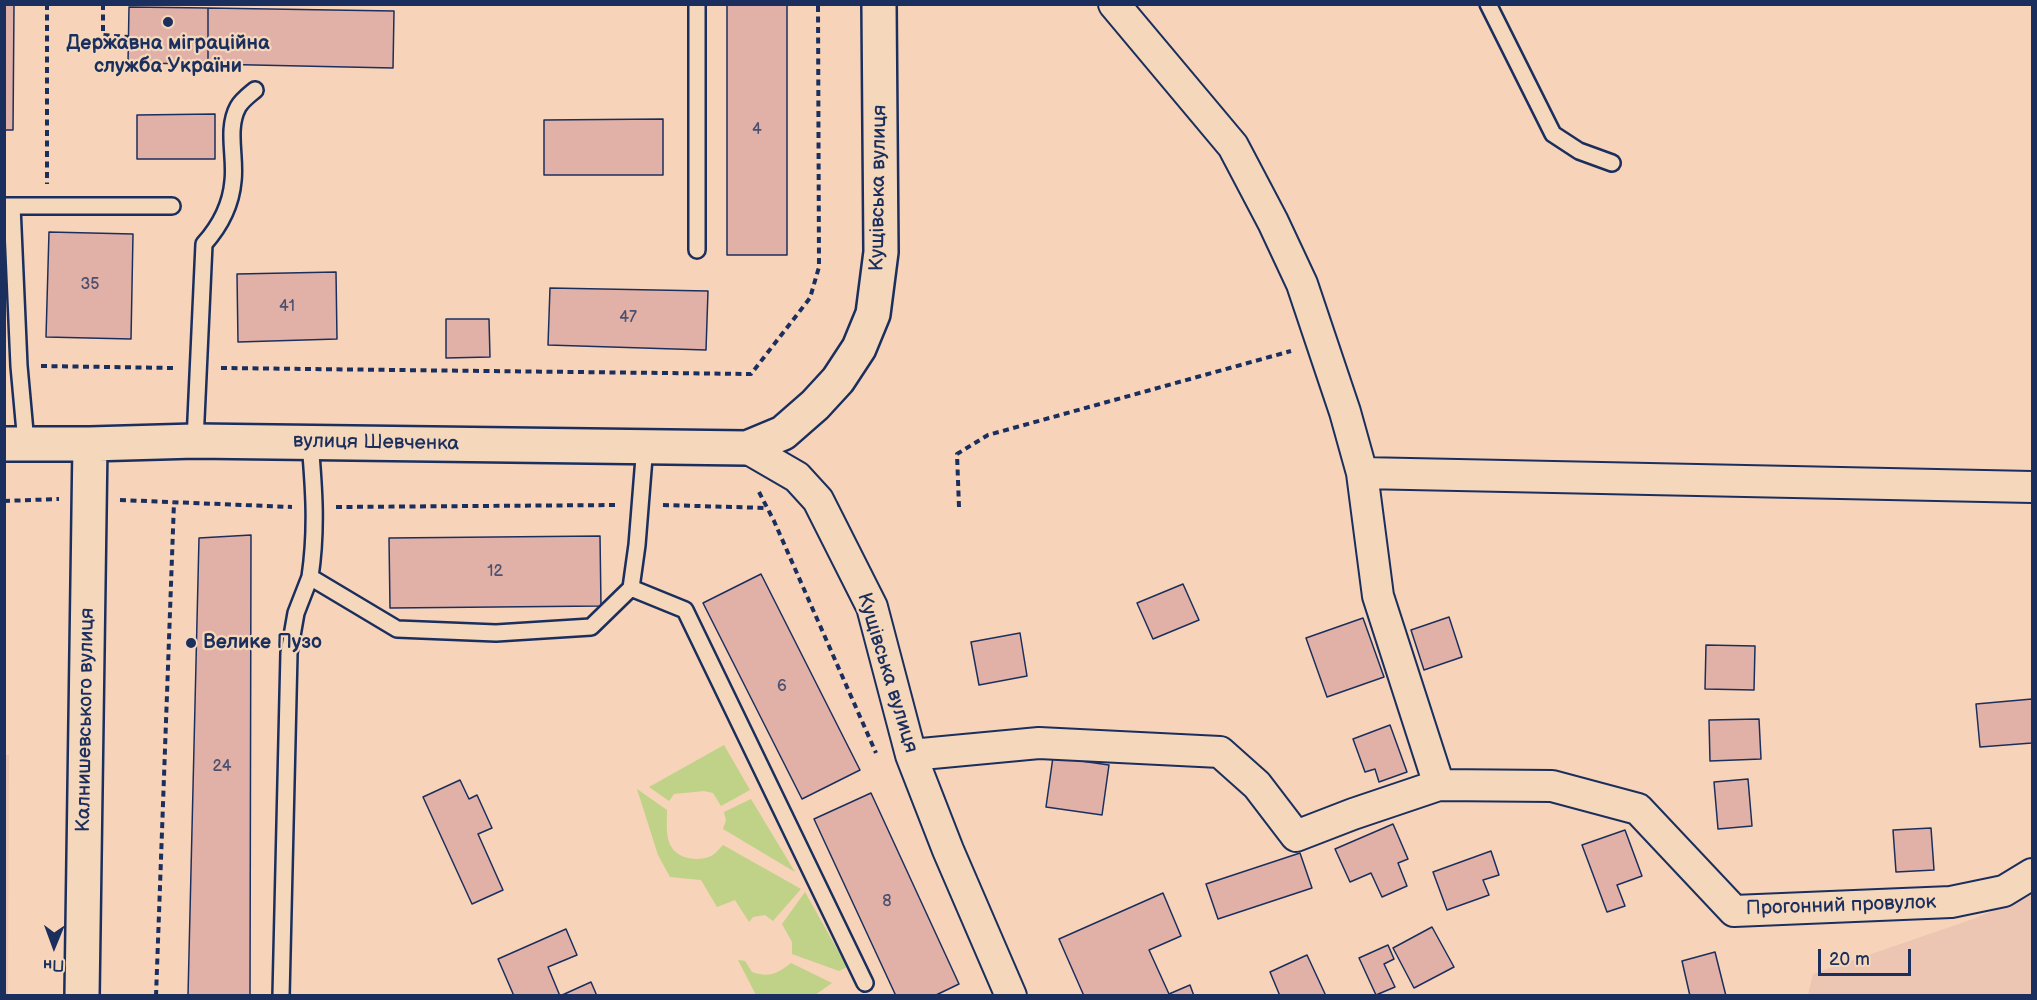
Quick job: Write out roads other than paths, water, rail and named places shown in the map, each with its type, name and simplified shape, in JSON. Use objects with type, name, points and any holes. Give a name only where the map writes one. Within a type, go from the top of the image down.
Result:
[{"type":"street","name":"Кущівська вулиця","points":[[747,448],[783,433],[815,405],[838,380],[859,348],[873,314],[881,252],[879,4]]},
{"type":"street","points":[[1114,4],[1233,146],[1302,284],[1346,412],[1362,473],[1378,596],[1439,785]]},
{"type":"street","name":"вулиця Шевченка","points":[[15,444],[195,441],[747,448]]},
{"type":"street","name":"Калнишевського вулиця","points":[[82,996],[90,444]]},
{"type":"street","name":"Кущівська вулиця","points":[[747,448],[797,477],[818,500],[872,607],[911,755],[1006,994]]},
{"type":"street","points":[[1362,473],[2032,487]]},
{"type":"street","name":"Прогонний провулок","points":[[911,755],[1039,743],[1220,752],[1257,785],[1296,836],[1439,785],[1552,786],[1638,809],[1734,910],[1951,902],[2004,891],[2032,874]]},
{"type":"lane","points":[[697,4],[698,250]]},
{"type":"lane","points":[[1488,4],[1553,134],[1579,151],[1612,163]]},
{"type":"lane","points":[[195,441],[204,244],[218,227],[230,198],[233,180],[232,123],[239,105],[255,90]]},
{"type":"lane","points":[[15,444],[19,366],[8,206],[172,206]]},
{"type":"lane","points":[[281,996],[289,653],[296,613],[310,577],[315,546],[315,507],[310,442]]},
{"type":"lane","points":[[310,577],[397,629],[496,633],[591,627],[631,588],[645,446]]},
{"type":"lane","points":[[631,588],[685,610],[865,983]]},
{"type":"place","name":"Державна міграційна служба України","points":[[168,22]]},
{"type":"place","name":"Велике Пузо","points":[[191,643]]}]
